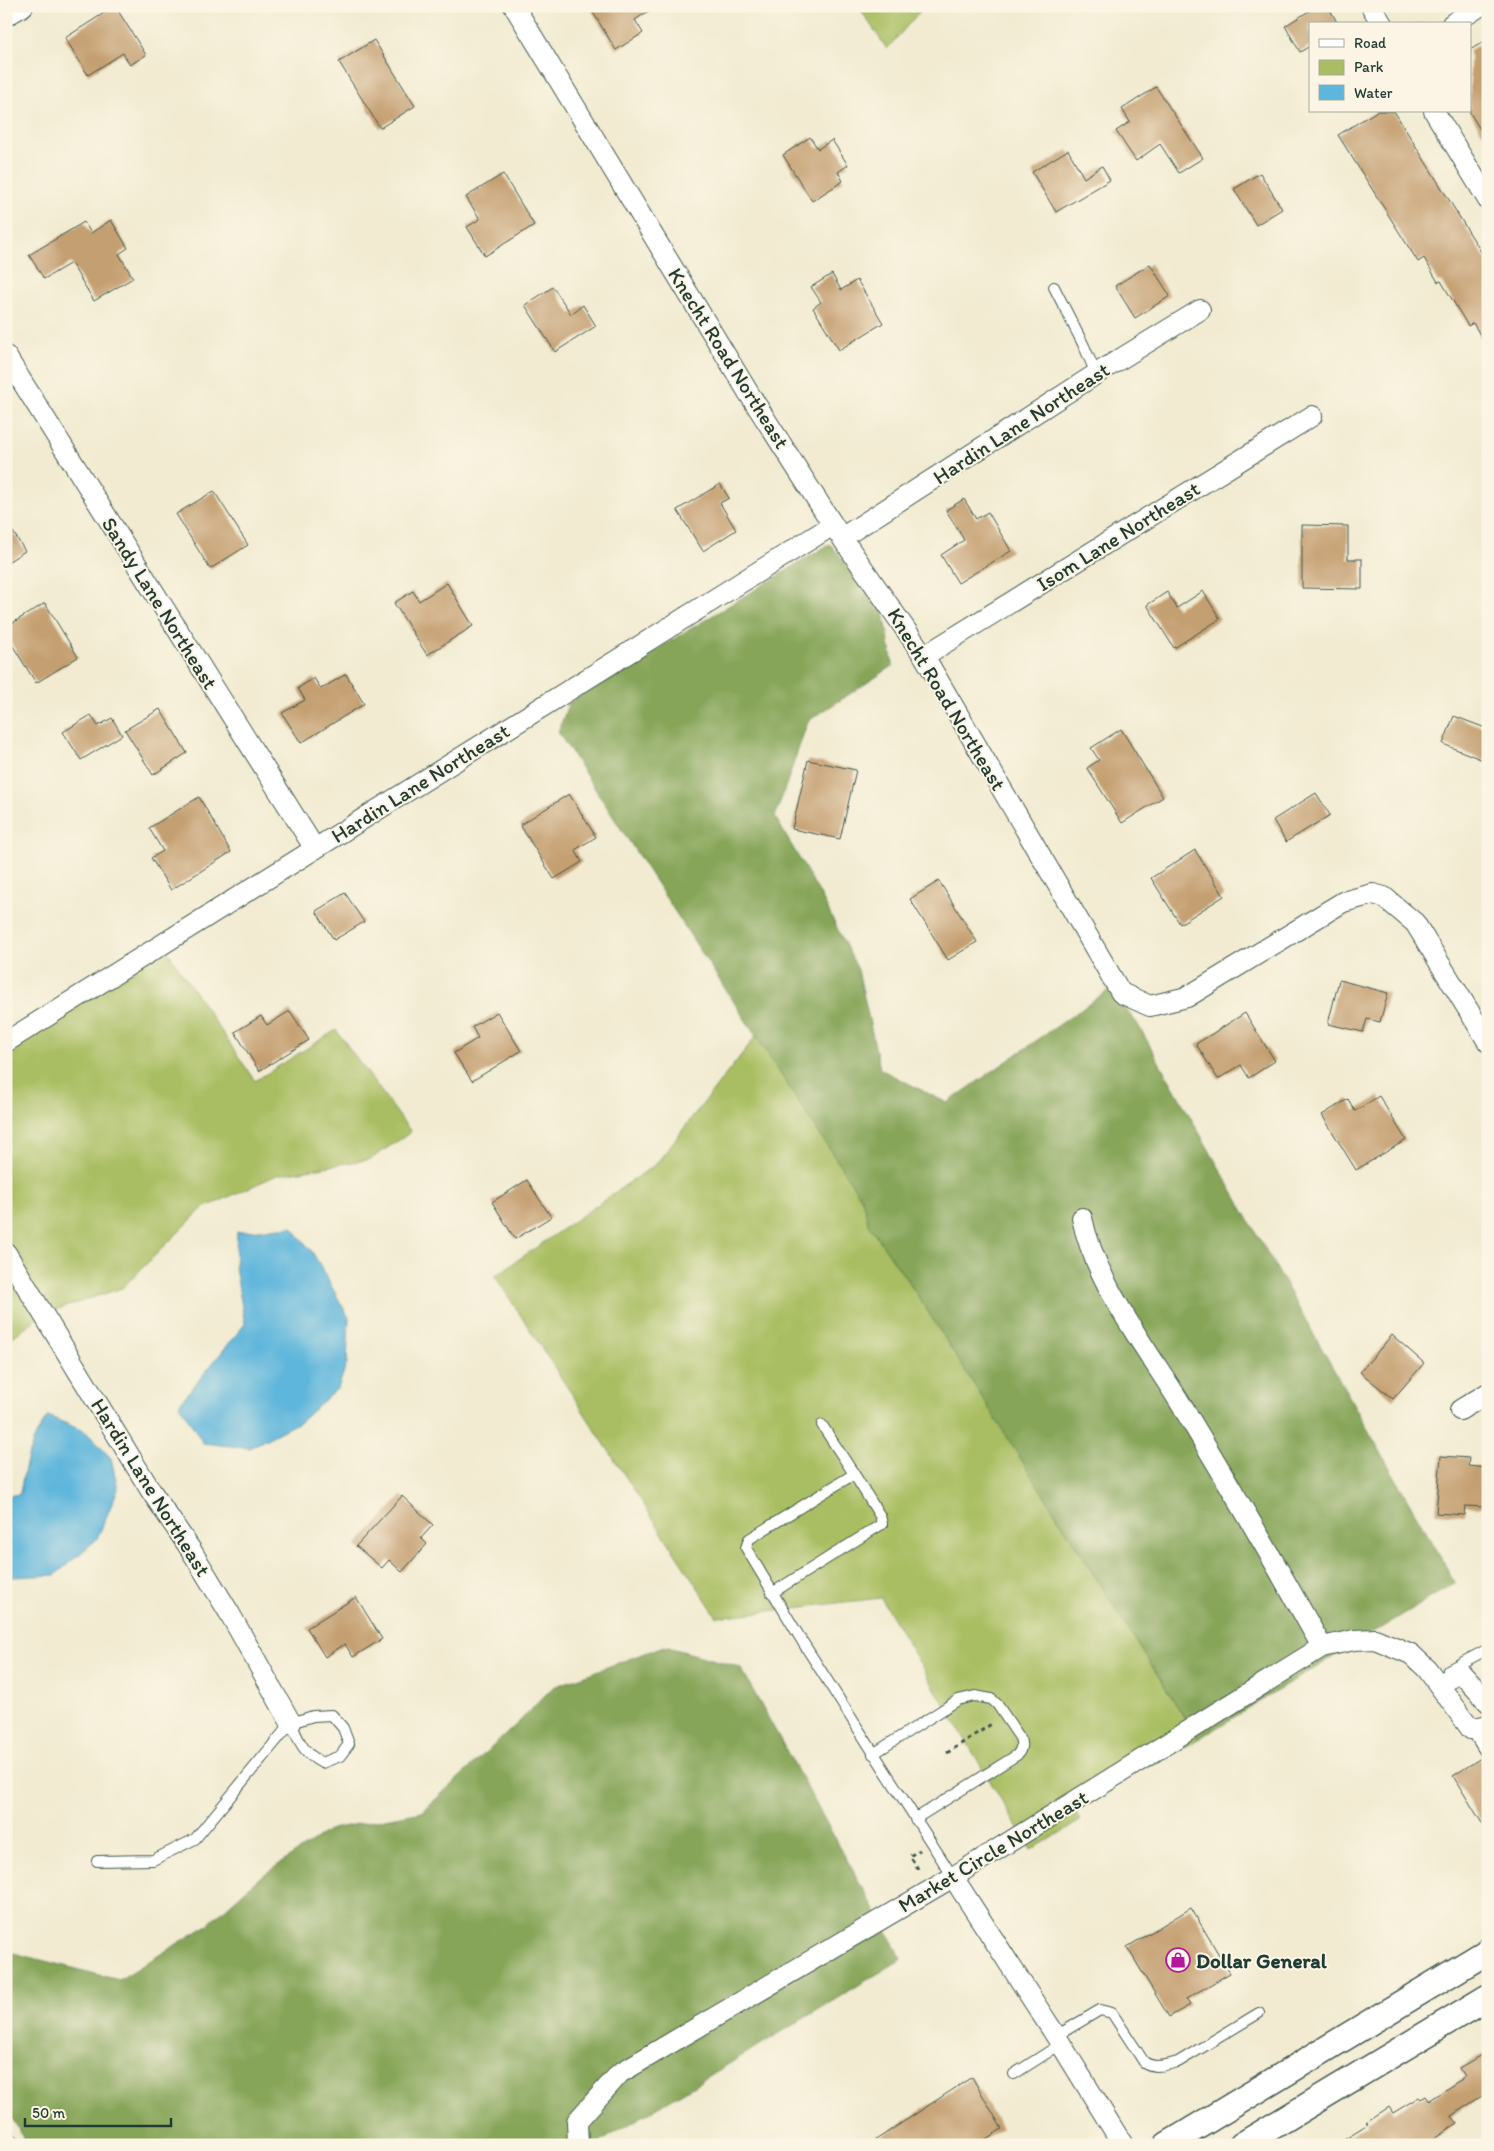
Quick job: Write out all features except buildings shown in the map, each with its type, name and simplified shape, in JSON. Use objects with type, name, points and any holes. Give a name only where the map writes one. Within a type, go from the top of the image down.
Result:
[{"type":"street","points":[[6,16],[23,6]]},
{"type":"street","name":"Knecht Road Northeast","points":[[514,6],[748,392],[838,531],[924,656],[1121,993],[1150,1006],[1188,997],[1344,902],[1373,894],[1384,897],[1415,923],[1488,1042]]},
{"type":"street","points":[[1371,6],[1381,22]]},
{"type":"street","points":[[1455,22],[1480,6]]},
{"type":"street","points":[[1435,112],[1488,200]]},
{"type":"street","name":"Hardin Lane Northeast","points":[[6,1042],[314,849],[1200,310]]},
{"type":"street","name":"Sandy Lane Northeast","points":[[6,356],[314,849]]},
{"type":"street","name":"Isom Lane Northeast","points":[[924,656],[1312,416]]},
{"type":"street","points":[[1082,1218],[1086,1241],[1094,1262],[1113,1296],[1195,1428],[1322,1647]]},
{"type":"street","name":"Hardin Lane Northeast","points":[[6,1253],[151,1491],[225,1605],[291,1723]]},
{"type":"street","points":[[1460,1410],[1488,1393]]},
{"type":"street","name":"Market Circle Northeast","points":[[578,2145],[577,2121],[620,2073],[953,1877],[1322,1647],[1354,1640],[1375,1639],[1411,1654],[1479,1727]]},
{"type":"street","points":[[1436,1681],[1461,1673],[1488,1702]]},
{"type":"street","points":[[953,1877],[1059,2040],[1123,2145]]},
{"type":"street","points":[[1167,2145],[1488,1951]]},
{"type":"street","points":[[1242,2145],[1488,1997]]},
{"type":"lane","points":[[1054,287],[1096,374]]},
{"type":"lane","points":[[772,1593],[882,1524],[880,1516],[822,1425]]},
{"type":"lane","points":[[854,1474],[749,1539],[746,1548],[873,1754],[953,1877]]},
{"type":"lane","points":[[1436,1681],[1488,1649]]},
{"type":"lane","points":[[873,1754],[958,1700],[968,1697],[982,1696],[991,1700],[997,1704],[1011,1725],[1022,1744],[1021,1750],[1017,1755],[915,1819]]},
{"type":"lane","points":[[97,1861],[153,1860],[195,1839],[291,1723],[313,1716],[332,1715],[343,1728],[349,1744],[340,1756],[322,1763],[309,1756],[298,1740],[291,1723]]},
{"type":"lane","points":[[1479,1727],[1487,1755]]},
{"type":"lane","points":[[1014,2074],[1100,2010],[1112,2013],[1144,2062],[1150,2066],[1162,2066],[1178,2062],[1259,2013]]},
{"type":"lane","points":[[6,2130],[16,2145]]},
{"type":"path","points":[[947,1753],[994,1723],[991,1718]]},
{"type":"green space","points":[[858,6],[920,6],[921,10],[887,49]]},
{"type":"green space","points":[[830,544],[883,606],[893,666],[808,721],[775,817],[820,894],[858,970],[880,1069],[947,1103],[1109,990],[1137,1023],[1455,1583],[1198,1739],[918,1296],[869,1225],[862,1199],[558,732],[569,703]]},
{"type":"green space","points":[[162,943],[255,1081],[336,1030],[411,1132],[371,1159],[277,1175],[202,1209],[122,1288],[43,1314],[6,1342],[6,1037]]},
{"type":"green space","points":[[756,1036],[862,1199],[869,1225],[918,1296],[1198,1739],[1165,1758],[1070,1800],[1080,1821],[1031,1850],[881,1598],[717,1617],[495,1276],[656,1164]]},
{"type":"green space","points":[[664,1646],[740,1667],[902,1959],[595,2145],[27,2145],[6,2107],[6,1951],[119,1980],[206,1926],[259,1878],[331,1829],[422,1812],[518,1723],[553,1687]]},
{"type":"water","points":[[292,1227],[313,1253],[349,1318],[347,1363],[338,1388],[301,1421],[249,1448],[203,1443],[179,1404],[245,1324],[235,1267],[237,1232]]},
{"type":"water","points":[[48,1416],[86,1432],[111,1458],[118,1489],[97,1539],[55,1575],[13,1577],[6,1581],[6,1496],[20,1494],[29,1453],[37,1434]]},
{"type":"place","name":"Dollar General","points":[[1178,1960]]}]
